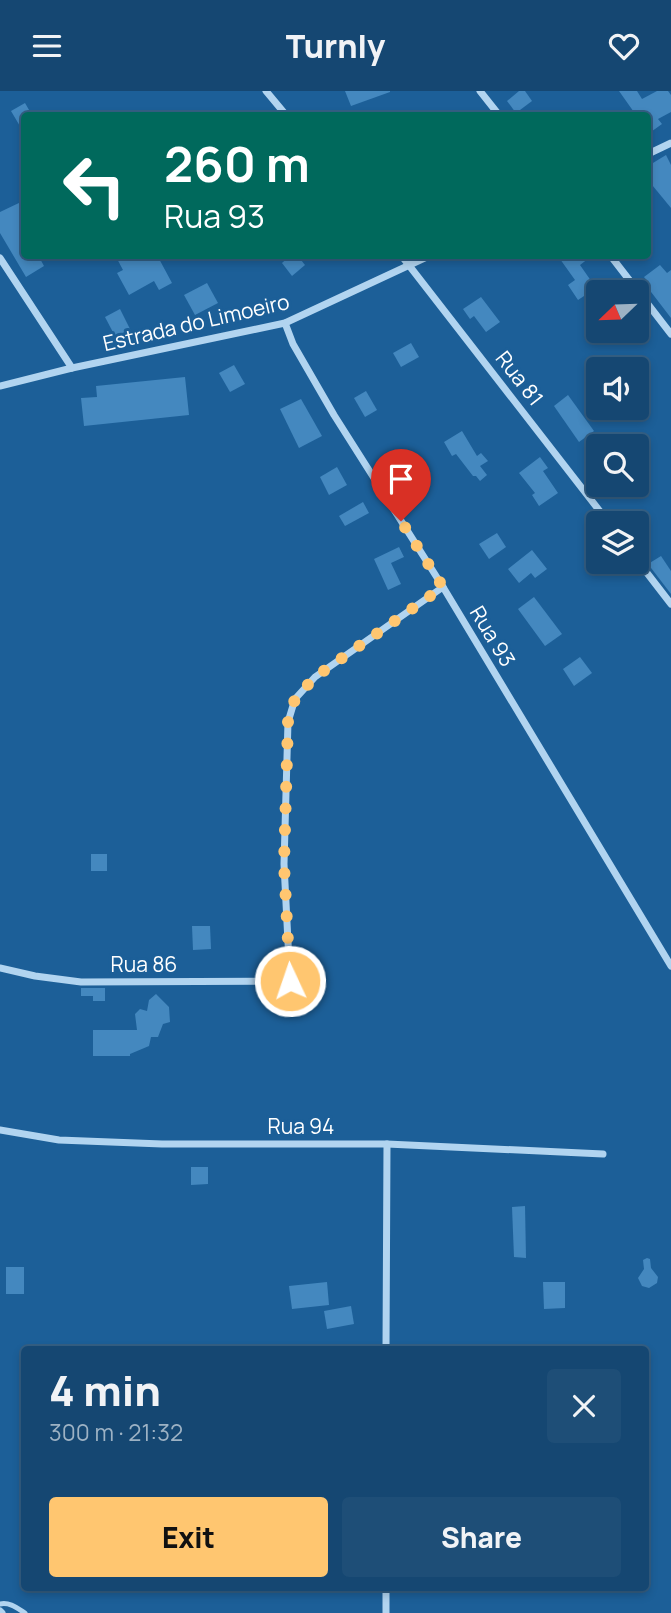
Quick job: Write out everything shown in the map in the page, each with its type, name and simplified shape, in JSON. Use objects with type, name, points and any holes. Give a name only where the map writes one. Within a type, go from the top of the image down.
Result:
[{"type":"street","points":[[266,91],[284,112]]},
{"type":"street","points":[[480,91],[497,112]]},
{"type":"street","points":[[651,153],[671,143]]},
{"type":"street","points":[[0,258],[72,368]]},
{"type":"street","name":"Rua 81","points":[[404,259],[600,511]]},
{"type":"street","name":"Estrada do Limoeiro","points":[[0,386],[72,368],[285,324],[424,259]]},
{"type":"street","points":[[613,259],[671,334]]},
{"type":"street","name":"Rua 93","points":[[285,324],[293,344],[334,415],[443,587],[671,966]]},
{"type":"street","points":[[648,574],[671,604]]},
{"type":"street","name":"Rua 86","points":[[0,968],[81,982],[290,981],[284,851],[288,722],[295,699],[315,677],[443,587]]},
{"type":"street","name":"Rua 94","points":[[0,1130],[59,1140],[162,1144],[387,1144],[603,1154]]},
{"type":"street","points":[[386,1346],[387,1144]]},
{"type":"street","points":[[386,1591],[386,1613]]},
{"type":"lane","points":[[0,1604],[15,1606],[25,1613]]},
{"type":"building","points":[[345,91],[390,91],[390,92],[351,106]]},
{"type":"building","points":[[519,91],[525,91],[532,101],[515,112],[507,101]]},
{"type":"building","points":[[619,91],[637,91],[642,99],[657,91],[668,91],[671,95],[671,112],[658,119],[662,124],[651,132],[651,112],[634,112]]},
{"type":"building","points":[[25,103],[30,112],[21,112],[21,128],[11,111]]},
{"type":"building","points":[[666,155],[671,165],[671,208],[651,184],[651,164]]},
{"type":"building","points":[[21,202],[21,259],[40,259],[44,266],[26,277],[0,233],[0,212]]},
{"type":"building","points":[[117,259],[159,259],[172,283],[159,290],[154,281],[129,295],[117,273],[123,270]]},
{"type":"building","points":[[286,259],[300,259],[305,265],[292,276],[282,263]]},
{"type":"building","points":[[560,259],[588,259],[580,265],[590,280],[586,280],[586,295],[578,300],[568,285],[575,280]]},
{"type":"building","points":[[660,265],[667,273],[671,270],[671,318],[649,289],[649,280],[644,277]]},
{"type":"building","points":[[207,283],[218,303],[195,315],[184,295]]},
{"type":"building","points":[[481,297],[500,322],[486,332],[474,316],[470,319],[463,309]]},
{"type":"building","points":[[120,309],[131,331],[116,338],[105,317]]},
{"type":"building","points":[[411,343],[419,357],[401,367],[393,353]]},
{"type":"building","points":[[234,365],[245,384],[230,392],[219,373]]},
{"type":"building","points":[[185,377],[189,415],[84,426],[81,398],[97,397],[96,386]]},
{"type":"building","points":[[366,391],[377,410],[365,417],[354,398]]},
{"type":"building","points":[[568,395],[594,431],[586,434],[579,442],[554,406]]},
{"type":"building","points":[[301,399],[322,436],[299,448],[280,409]]},
{"type":"building","points":[[462,431],[477,456],[481,453],[488,461],[480,466],[487,475],[480,481],[456,454],[452,456],[444,442]]},
{"type":"building","points":[[540,457],[548,468],[543,471],[558,493],[539,506],[532,495],[535,493],[519,473]]},
{"type":"building","points":[[337,467],[347,485],[329,495],[320,477]]},
{"type":"building","points":[[363,502],[369,513],[345,526],[339,516]]},
{"type":"building","points":[[497,533],[506,547],[489,559],[479,544]]},
{"type":"building","points":[[399,547],[404,557],[391,563],[401,584],[388,590],[374,559]]},
{"type":"building","points":[[532,550],[547,569],[535,578],[531,573],[519,583],[508,569]]},
{"type":"building","points":[[661,556],[671,571],[671,594],[649,565]]},
{"type":"building","points":[[534,597],[562,634],[545,646],[518,609]]},
{"type":"building","points":[[580,657],[592,673],[574,686],[563,669]]},
{"type":"building","points":[[91,854],[107,854],[107,871],[91,871]]},
{"type":"building","points":[[192,926],[210,926],[211,949],[193,950]]},
{"type":"building","points":[[81,988],[105,988],[105,1001],[93,1001],[93,996],[81,996]]},
{"type":"building","points":[[156,994],[169,1007],[170,1022],[163,1024],[158,1037],[151,1037],[149,1046],[130,1056],[93,1056],[93,1030],[137,1030],[135,1014],[140,1009],[147,1011],[149,1000]]},
{"type":"building","points":[[191,1167],[208,1167],[208,1184],[191,1185]]},
{"type":"building","points":[[525,1206],[526,1258],[514,1257],[512,1207]]},
{"type":"building","points":[[647,1258],[658,1277],[657,1283],[649,1288],[642,1286],[638,1278],[644,1269],[643,1260]]},
{"type":"building","points":[[6,1267],[24,1267],[24,1294],[6,1294]]},
{"type":"building","points":[[327,1282],[329,1305],[292,1309],[289,1286]]},
{"type":"building","points":[[543,1282],[565,1282],[565,1308],[544,1309]]},
{"type":"building","points":[[351,1306],[354,1324],[327,1329],[324,1311]]},
{"type":"route","points":[[290,981],[284,864],[288,722],[295,699],[315,677],[443,587],[401,521]]}]
